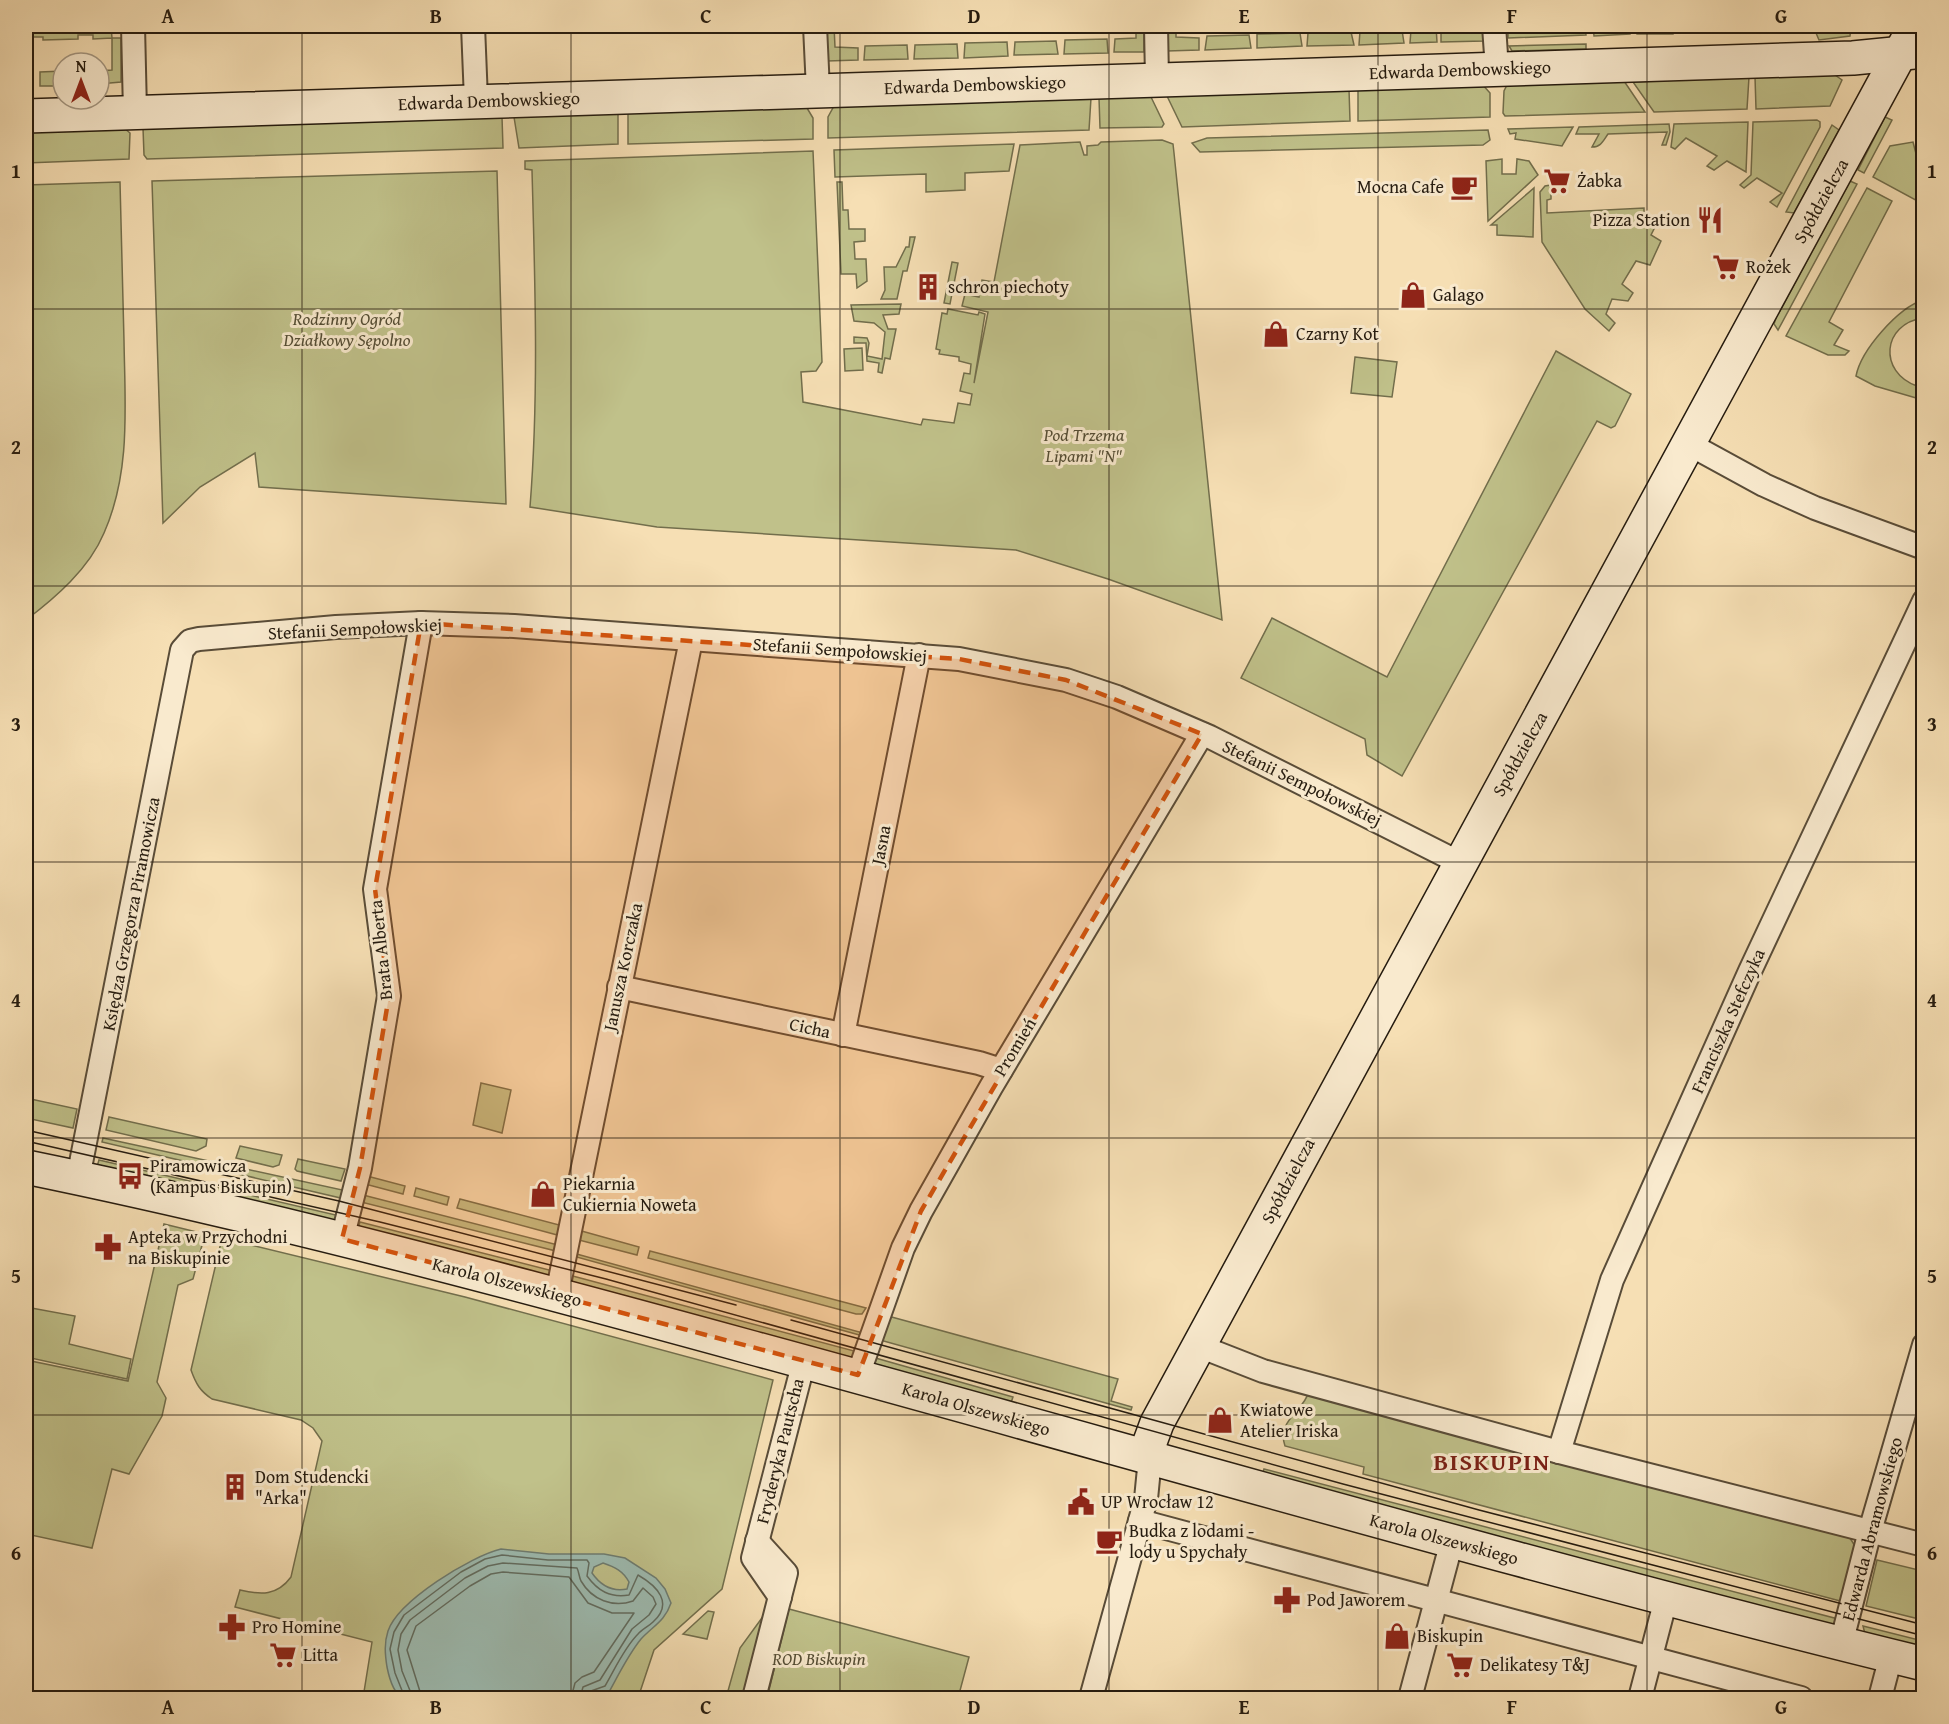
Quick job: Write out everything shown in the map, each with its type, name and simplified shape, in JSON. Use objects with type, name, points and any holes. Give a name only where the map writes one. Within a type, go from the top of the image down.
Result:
[{"type":"street","points":[[133,26],[135,112]]},
{"type":"street","points":[[473,26],[476,100]]},
{"type":"street","points":[[814,26],[818,90]]},
{"type":"street","points":[[1156,26],[1158,79]]},
{"type":"street","points":[[1494,26],[1497,69]]},
{"type":"street","name":"Edwarda Dembowskiego","points":[[26,116],[1853,58],[1913,43]]},
{"type":"street","name":"Spółdzielcza","points":[[1150,1458],[1153,1432],[1199,1346],[1689,444],[1913,43]]},
{"type":"street","points":[[1689,444],[1815,508],[1923,548]]},
{"type":"street","name":"Franciszka Stefczyka","points":[[1559,1452],[1611,1280],[1750,971],[1923,601]]},
{"type":"street","name":"Stefanii Sempołowskiej","points":[[182,650],[190,641],[199,639],[421,623],[514,626],[960,659],[1066,680],[1117,697],[1202,734],[1460,863]]},
{"type":"street","name":"Brata Alberta","points":[[342,1239],[360,1168],[389,996],[375,889],[421,623]]},
{"type":"street","name":"Janusza Korczaka","points":[[556,1294],[691,640]]},
{"type":"street","name":"Księdza Grzegorza Piramowicza","points":[[78,1178],[182,650]]},
{"type":"street","name":"Jasna","points":[[843,1035],[919,655]]},
{"type":"street","name":"Promień","points":[[858,1375],[907,1241],[1001,1070],[1202,734]]},
{"type":"street","name":"Cicha","points":[[619,987],[979,1062],[1001,1070]]},
{"type":"street","name":"Karola Olszewskiego","points":[[26,1167],[342,1239],[556,1294],[858,1375],[1150,1458],[1666,1599],[1923,1664]]},
{"type":"street","name":"Edwarda Abramowskiego","points":[[1841,1644],[1870,1531],[1923,1345]]},
{"type":"street","points":[[1199,1346],[1263,1371],[1559,1452],[1923,1545]]},
{"type":"street","name":"Fryderyka Pautscha","points":[[754,1698],[786,1573],[757,1541],[804,1361]]},
{"type":"street","points":[[1091,1698],[1140,1521],[1149,1483],[1150,1458]]},
{"type":"street","points":[[1140,1521],[1650,1660],[1801,1698]]},
{"type":"street","points":[[1410,1698],[1452,1541]]},
{"type":"street","points":[[1640,1698],[1666,1599]]},
{"type":"street","points":[[1880,1698],[1891,1656]]},
{"type":"highlighted area","points":[[421,623],[959,659],[1066,680],[1202,734],[921,1211],[858,1375],[342,1239],[360,1168],[389,996],[375,889]]},
{"type":"green space","points":[[26,26],[111,26],[112,38],[93,39],[93,35],[78,35],[78,39],[43,40],[43,37],[28,37],[26,41]]},
{"type":"green space","points":[[825,26],[834,26],[835,47],[858,48],[858,60],[827,61]]},
{"type":"green space","points":[[1136,26],[1144,26],[1144,52],[1114,52],[1115,39],[1136,38]]},
{"type":"green space","points":[[1166,26],[1176,26],[1176,37],[1199,38],[1199,50],[1167,51]]},
{"type":"green space","points":[[1433,26],[1436,26],[1437,42],[1410,43],[1411,30],[1433,29]]},
{"type":"green space","points":[[1441,26],[1484,26],[1484,41],[1441,42]]},
{"type":"green space","points":[[1508,26],[1585,26],[1586,35],[1508,38]]},
{"type":"green space","points":[[1593,26],[1629,26],[1630,34],[1594,36]]},
{"type":"green space","points":[[1636,26],[1673,26],[1673,34],[1637,34]]},
{"type":"green space","points":[[1679,26],[1713,26],[1713,33],[1679,33]]},
{"type":"green space","points":[[1721,26],[1757,26],[1758,31],[1721,33]]},
{"type":"green space","points":[[1835,26],[1851,26],[1850,36],[1819,40],[1816,33]]},
{"type":"green space","points":[[1402,30],[1404,43],[1359,45],[1360,31]]},
{"type":"green space","points":[[1351,32],[1354,45],[1307,46],[1308,33]]},
{"type":"green space","points":[[1300,33],[1302,46],[1257,48],[1257,34]]},
{"type":"green space","points":[[1249,35],[1251,48],[1205,50],[1207,36]]},
{"type":"green space","points":[[112,38],[121,38],[121,82],[111,83]]},
{"type":"green space","points":[[1107,39],[1108,53],[1064,54],[1065,40]]},
{"type":"green space","points":[[1056,41],[1058,54],[1014,55],[1015,42]]},
{"type":"green space","points":[[1007,42],[1008,56],[964,58],[965,43]]},
{"type":"green space","points":[[957,44],[958,58],[914,59],[915,45]]},
{"type":"green space","points":[[1586,44],[1586,49],[1512,51],[1509,46]]},
{"type":"green space","points":[[907,45],[908,59],[864,60],[865,46]]},
{"type":"green space","points":[[40,72],[51,72],[51,86],[40,86]]},
{"type":"green space","points":[[1835,75],[1842,80],[1830,106],[1756,109],[1755,77]]},
{"type":"green space","points":[[1749,77],[1747,109],[1654,112],[1633,82]]},
{"type":"green space","points":[[1624,81],[1645,112],[1505,116],[1503,113],[1504,91],[1507,85]]},
{"type":"green space","points":[[1482,84],[1490,93],[1490,117],[1358,121],[1358,88]]},
{"type":"green space","points":[[1349,89],[1350,121],[1182,127],[1166,94]]},
{"type":"green space","points":[[1151,97],[1164,124],[1162,127],[1100,128],[1099,98]]},
{"type":"green space","points":[[1091,98],[1089,130],[828,138],[828,117],[834,106]]},
{"type":"green space","points":[[807,108],[813,118],[813,139],[628,144],[628,112]]},
{"type":"green space","points":[[618,112],[618,144],[519,148],[514,117]]},
{"type":"green space","points":[[502,117],[503,148],[147,159],[144,155],[143,128]]},
{"type":"green space","points":[[1885,117],[1892,120],[1864,173],[1858,170]]},
{"type":"green space","points":[[1817,120],[1820,122],[1820,127],[1777,207],[1770,202],[1782,193],[1757,178],[1744,188],[1740,185],[1751,175],[1753,122]]},
{"type":"green space","points":[[1748,122],[1746,172],[1727,161],[1714,170],[1707,166],[1717,156],[1686,138],[1675,149],[1671,147],[1674,124]]},
{"type":"green space","points":[[1669,124],[1670,132],[1666,145],[1662,145],[1667,132],[1608,134],[1600,145],[1595,147],[1592,147],[1599,134],[1576,134],[1579,127]]},
{"type":"green space","points":[[1832,125],[1839,130],[1794,213],[1786,212]]},
{"type":"green space","points":[[1573,127],[1562,146],[1515,139],[1516,133],[1510,134],[1508,129]]},
{"type":"green space","points":[[124,128],[130,133],[129,159],[26,163],[26,131]]},
{"type":"green space","points":[[1488,130],[1490,140],[1483,145],[1200,152],[1192,143],[1207,138]]},
{"type":"green space","name":"Pod Trzema Lipami \"N\"","points":[[1162,140],[1173,144],[1222,620],[1108,579],[1016,550],[657,527],[530,507],[535,423],[535,296],[532,170],[525,169],[525,161],[813,151],[822,362],[816,371],[801,372],[803,402],[921,425],[923,419],[954,423],[958,403],[970,405],[972,394],[960,391],[964,373],[970,374],[971,364],[959,361],[959,357],[939,354],[940,350],[936,349],[942,313],[947,314],[948,309],[978,315],[979,312],[985,314],[974,383],[988,312],[962,306],[965,294],[979,297],[982,280],[994,282],[1020,145],[1080,142],[1084,155],[1087,155],[1087,146],[1098,145],[1101,142]]},
{"type":"green space","points":[[1913,142],[1923,181],[1923,204],[1873,177],[1890,146]]},
{"type":"green space","points":[[1014,144],[1009,171],[965,173],[965,190],[926,192],[926,174],[835,177],[834,150]]},
{"type":"green space","points":[[1502,159],[1502,174],[1516,174],[1517,159],[1529,161],[1538,175],[1488,221],[1486,161]]},
{"type":"green space","name":"Rodzinny Ogród Działkowy Sępolno","points":[[497,171],[506,504],[259,487],[255,453],[200,487],[163,523],[152,181]]},
{"type":"green space","points":[[1850,181],[1857,184],[1778,330],[1774,324],[1776,318]]},
{"type":"green space","points":[[120,182],[125,438],[119,486],[104,533],[90,559],[70,582],[26,620],[26,185]]},
{"type":"green space","points":[[837,182],[842,182],[843,210],[848,210],[849,229],[865,229],[865,241],[854,242],[855,259],[866,259],[867,281],[857,288],[856,274],[841,274]]},
{"type":"green space","points":[[1551,185],[1551,199],[1547,200],[1547,213],[1644,208],[1644,221],[1655,227],[1651,235],[1661,241],[1650,265],[1636,261],[1622,284],[1633,293],[1628,301],[1612,299],[1606,314],[1615,323],[1609,331],[1585,309],[1542,242],[1540,192],[1545,186]]},
{"type":"green space","points":[[1534,188],[1533,237],[1497,235],[1497,225],[1491,225]]},
{"type":"green space","points":[[1867,188],[1892,201],[1829,322],[1843,330],[1834,345],[1849,351],[1845,355],[1828,355],[1786,336]]},
{"type":"green space","points":[[910,237],[915,237],[907,271],[903,271],[897,299],[881,299],[885,290],[884,267],[896,267],[906,247],[909,247]]},
{"type":"green space","points":[[952,262],[958,263],[950,304],[944,303]]},
{"type":"green space","points":[[1923,300],[1923,318],[1909,322],[1899,329],[1890,349],[1891,360],[1896,370],[1904,379],[1917,386],[1923,354],[1923,400],[1875,386],[1856,376],[1865,354],[1882,331],[1913,304]]},
{"type":"green space","points":[[901,304],[899,314],[883,315],[888,329],[896,329],[890,359],[885,358],[882,373],[878,372],[879,363],[867,361],[866,343],[854,343],[854,337],[867,338],[869,343],[867,356],[882,359],[885,332],[874,323],[854,321],[851,305]]},
{"type":"green space","points":[[862,348],[863,370],[845,371],[844,349]]},
{"type":"green space","points":[[1556,351],[1631,394],[1615,426],[1611,428],[1597,421],[1402,776],[1367,755],[1365,739],[1241,678],[1272,618],[1387,677]]},
{"type":"green space","points":[[1355,357],[1397,362],[1392,397],[1351,393]]},
{"type":"green space","points":[[481,1083],[511,1090],[502,1133],[473,1125]]},
{"type":"green space","points":[[26,1098],[77,1109],[73,1128],[26,1118]]},
{"type":"green space","points":[[109,1117],[207,1139],[206,1146],[196,1151],[106,1130]]},
{"type":"green space","points":[[103,1138],[347,1191],[345,1199],[102,1142]]},
{"type":"green space","points":[[240,1146],[282,1155],[279,1165],[273,1167],[236,1158]]},
{"type":"green space","points":[[298,1159],[345,1169],[341,1181],[297,1171],[295,1169]]},
{"type":"green space","points":[[99,1160],[340,1216],[337,1226],[96,1170]]},
{"type":"green space","points":[[367,1176],[405,1186],[403,1194],[365,1184]]},
{"type":"green space","points":[[416,1188],[449,1197],[447,1205],[414,1196]]},
{"type":"green space","points":[[363,1195],[558,1245],[556,1251],[361,1202]]},
{"type":"green space","points":[[460,1199],[563,1226],[561,1236],[457,1208]]},
{"type":"green space","points":[[360,1222],[553,1271],[550,1281],[357,1232]]},
{"type":"green space","points":[[164,1224],[205,1234],[193,1279],[178,1285],[157,1382],[166,1398],[162,1416],[129,1474],[112,1469],[92,1548],[26,1534],[26,1360],[128,1381]]},
{"type":"green space","points":[[578,1230],[639,1247],[637,1255],[575,1239]]},
{"type":"green space","points":[[222,1238],[465,1297],[773,1380],[722,1589],[654,1650],[638,1698],[363,1698],[372,1642],[235,1607],[240,1590],[255,1593],[274,1591],[291,1577],[322,1441],[313,1428],[301,1420],[212,1399],[201,1390],[195,1379],[191,1370]]},
{"type":"green space","points":[[650,1251],[866,1308],[862,1314],[856,1314],[648,1258]]},
{"type":"green space","points":[[573,1253],[863,1333],[863,1336],[573,1256]]},
{"type":"green space","points":[[569,1275],[858,1352],[849,1359],[566,1285]]},
{"type":"green space","points":[[26,1307],[75,1316],[69,1344],[131,1359],[127,1379],[26,1357]]},
{"type":"green space","points":[[888,1316],[1118,1379],[1111,1401],[1132,1407],[1131,1410],[880,1340]]},
{"type":"green space","points":[[872,1357],[1013,1397],[1009,1408],[874,1366]]},
{"type":"green space","points":[[1309,1391],[1848,1535],[1855,1546],[1844,1602],[1363,1474],[1364,1467],[1285,1446],[1284,1429],[1302,1405]]},
{"type":"green space","points":[[1264,1469],[1838,1619],[1832,1625],[1329,1496],[1263,1472]]},
{"type":"green space","points":[[1877,1560],[1923,1571],[1923,1620],[1866,1606]]},
{"type":"green space","name":"ROD Biskupin","points":[[789,1609],[969,1657],[958,1698],[767,1698]]},
{"type":"green space","points":[[708,1611],[714,1612],[707,1639],[683,1634]]},
{"type":"green space","points":[[767,1611],[745,1698],[726,1698],[740,1648]]},
{"type":"green space","points":[[1863,1626],[1923,1641],[1923,1648],[1865,1634]]},
{"type":"water","points":[[501,1549],[549,1554],[604,1554],[625,1558],[656,1578],[665,1589],[671,1603],[662,1619],[636,1645],[609,1692],[582,1698],[403,1698],[392,1685],[386,1658],[385,1644],[394,1619],[437,1581],[488,1553]],"holes":[[[603,1563],[624,1575],[629,1582],[627,1589],[616,1590],[599,1581],[592,1573],[594,1567]]]},
{"type":"tram line","points":[[26,1130],[339,1201],[736,1305]]},
{"type":"tram line","points":[[26,1141],[380,1222],[606,1279],[1343,1484],[1924,1636]]},
{"type":"tram line","points":[[791,1320],[1479,1510],[1924,1625]]},
{"type":"place","name":"Żabka","points":[[1557,181]]},
{"type":"place","name":"Mocna Cafe","points":[[1464,187]]},
{"type":"place","name":"Pizza Station","points":[[1710,220]]},
{"type":"place","name":"Rożek","points":[[1726,267]]},
{"type":"place","name":"schron piechoty","points":[[928,287]]},
{"type":"place","name":"Galago","points":[[1413,295]]},
{"type":"place","name":"Czarny Kot","points":[[1276,334]]},
{"type":"place","name":"Piramowicza (Kampus Biskupin)","points":[[130,1176]]},
{"type":"place","name":"Piekarnia Cukiernia Noweta","points":[[543,1194]]},
{"type":"place","name":"Apteka w Przychodni na Biskupinie","points":[[108,1247]]},
{"type":"place","name":"Kwiatowe Atelier Iriska","points":[[1220,1420]]},
{"type":"place","name":"Dom Studencki \"Arka\"","points":[[235,1487]]},
{"type":"place","name":"UP Wrocław 12","points":[[1081,1502]]},
{"type":"place","name":"Budka z lodami - lody u Spychały","points":[[1109,1541]]},
{"type":"place","name":"Pod Jaworem","points":[[1287,1600]]},
{"type":"place","name":"Pro Homine","points":[[232,1627]]},
{"type":"place","name":"Biskupin","points":[[1397,1636]]},
{"type":"place","name":"Litta","points":[[283,1655]]},
{"type":"place","name":"Delikatesy T&J","points":[[1460,1665]]},
{"type":"district","name":"BISKUPIN","points":[[1492,1462]]}]
